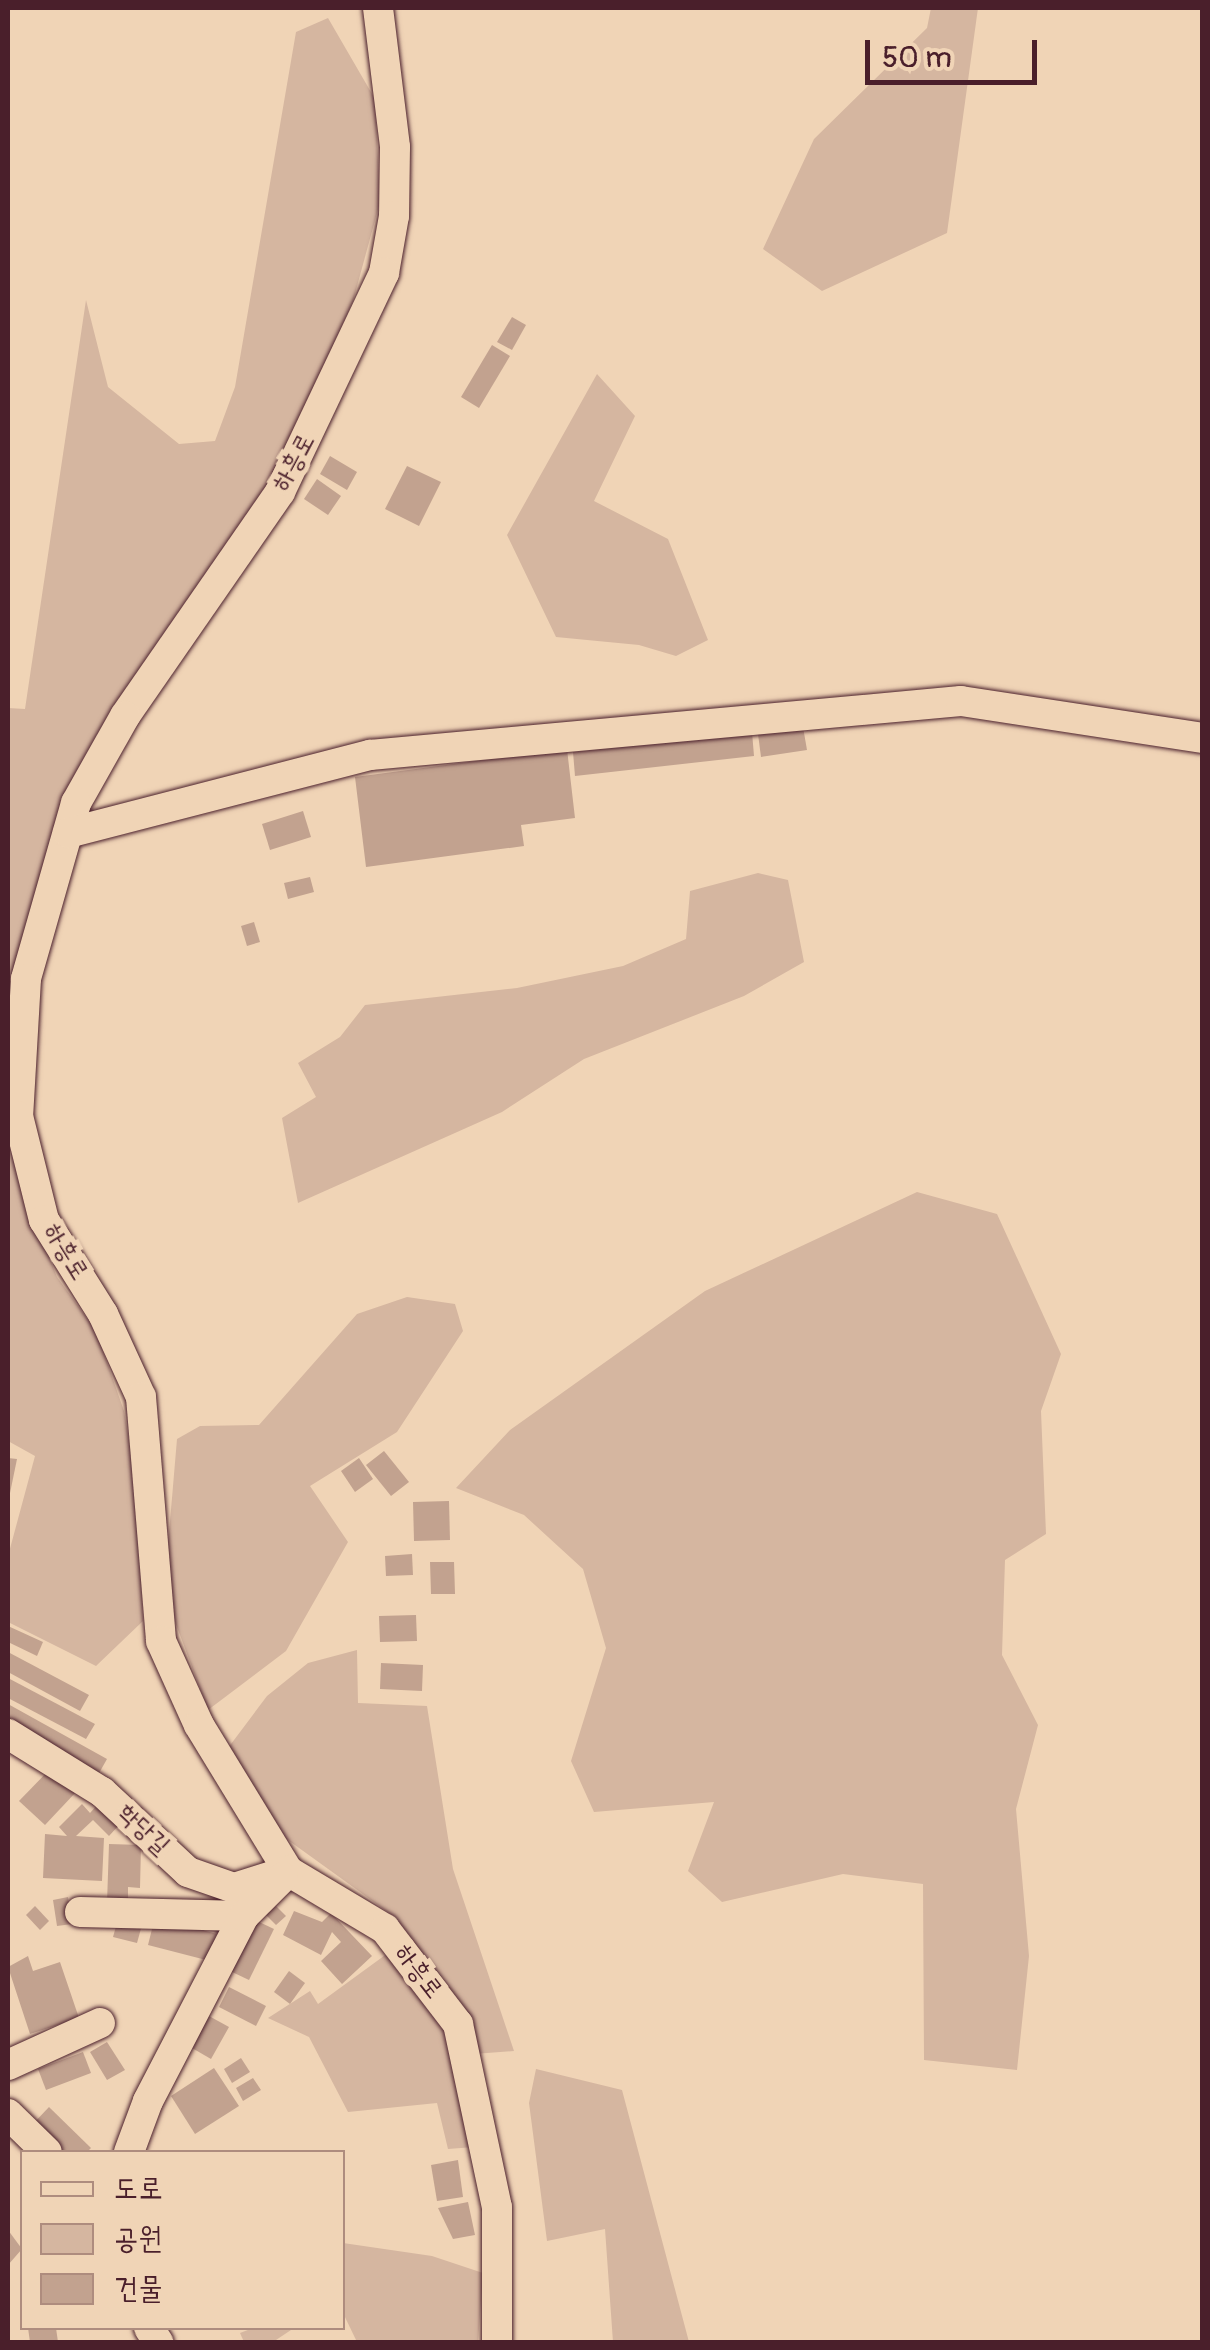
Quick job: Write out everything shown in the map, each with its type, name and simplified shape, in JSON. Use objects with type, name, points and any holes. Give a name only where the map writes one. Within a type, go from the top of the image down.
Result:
[{"type":"street","name":"하흥로","points":[[378,8],[395,147],[394,216],[384,273],[280,492],[125,716],[76,803],[26,979],[18,1116],[44,1220],[103,1314],[141,1397],[161,1641],[239,1800],[288,1871],[384,1929],[458,2024],[498,2207],[498,2342]]},
{"type":"street","points":[[68,833],[370,755],[960,701],[1202,738]]},
{"type":"street","name":"학당길","points":[[8,1734],[102,1792],[188,1872],[234,1888],[288,1871]]},
{"type":"street","points":[[130,2150],[148,2101],[244,1916],[288,1871]]},
{"type":"street","points":[[80,1912],[244,1916]]},
{"type":"street","points":[[8,2065],[100,2024]]},
{"type":"street","points":[[8,2114],[46,2150]]},
{"type":"green space","points":[[931,8],[978,8],[947,233],[822,291],[763,249],[814,139],[927,28]]},
{"type":"green space","points":[[328,18],[375,99],[380,202],[353,301],[285,459],[33,907],[8,1020],[8,708],[25,709],[86,300],[108,387],[179,444],[215,441],[235,387],[296,32]]},
{"type":"green space","points":[[597,374],[635,416],[594,501],[668,539],[708,640],[676,656],[639,645],[556,637],[507,535]]},
{"type":"green space","points":[[758,873],[788,880],[804,962],[744,996],[584,1059],[502,1112],[298,1203],[282,1118],[316,1097],[298,1063],[340,1037],[365,1005],[517,988],[623,966],[686,939],[690,891]]},
{"type":"green space","points":[[8,1070],[23,1192],[57,1277],[96,1331],[124,1411],[136,1482],[143,1621],[96,1666],[8,1622],[8,1556],[35,1456],[8,1441]]},
{"type":"green space","points":[[917,1192],[997,1214],[1061,1354],[1041,1411],[1046,1534],[1005,1560],[1002,1655],[1038,1725],[1016,1809],[1029,1956],[1017,2070],[924,2060],[923,1884],[843,1874],[722,1902],[688,1871],[714,1802],[594,1812],[571,1761],[606,1648],[583,1569],[524,1515],[456,1488],[510,1430],[705,1291]]},
{"type":"green space","points":[[407,1297],[455,1304],[463,1331],[397,1432],[310,1486],[348,1542],[286,1651],[208,1710],[164,1592],[177,1439],[200,1426],[259,1425],[357,1314]]},
{"type":"green space","points":[[357,1650],[358,1703],[427,1706],[453,1869],[514,2051],[474,2054],[426,1959],[392,1915],[281,1835],[228,1748],[267,1696],[308,1663]]},
{"type":"green space","points":[[388,1953],[452,2033],[474,2147],[448,2149],[437,2103],[348,2112],[309,2037],[268,2018],[310,1991],[318,2004]]},
{"type":"green space","points":[[536,2069],[622,2090],[689,2342],[613,2342],[605,2229],[547,2241],[529,2103]]},
{"type":"green space","points":[[345,2243],[432,2256],[483,2273],[478,2342],[357,2342],[345,2317]]},
{"type":"green space","points":[[291,2330],[273,2342],[244,2342],[240,2333]]},
{"type":"building","points":[[512,317],[526,325],[512,350],[497,342]]},
{"type":"building","points":[[492,345],[510,356],[479,408],[461,397]]},
{"type":"building","points":[[330,456],[357,472],[347,490],[320,474]]},
{"type":"building","points":[[407,466],[441,482],[419,526],[385,509]]},
{"type":"building","points":[[317,479],[341,496],[328,515],[304,499]]},
{"type":"building","points":[[803,727],[807,750],[761,757],[758,734]]},
{"type":"building","points":[[752,732],[754,756],[575,776],[573,752]]},
{"type":"building","points":[[567,749],[575,818],[521,825],[524,846],[366,867],[355,777]]},
{"type":"building","points":[[303,811],[311,837],[270,850],[262,824]]},
{"type":"building","points":[[310,877],[314,892],[288,899],[284,883]]},
{"type":"building","points":[[254,922],[260,942],[247,946],[241,926]]},
{"type":"building","points":[[384,1451],[409,1482],[391,1496],[366,1465]]},
{"type":"building","points":[[8,1458],[17,1459],[9,1498],[8,1497]]},
{"type":"building","points":[[359,1458],[373,1479],[355,1492],[341,1471]]},
{"type":"building","points":[[449,1501],[450,1540],[414,1541],[413,1502]]},
{"type":"building","points":[[412,1554],[413,1575],[386,1576],[385,1556]]},
{"type":"building","points":[[430,1562],[454,1562],[455,1594],[431,1594]]},
{"type":"building","points":[[416,1615],[417,1641],[380,1642],[379,1616]]},
{"type":"building","points":[[8,1626],[43,1642],[37,1656],[8,1642]]},
{"type":"building","points":[[8,1652],[89,1695],[80,1711],[8,1672]]},
{"type":"building","points":[[381,1663],[423,1665],[422,1691],[380,1689]]},
{"type":"building","points":[[8,1678],[95,1724],[86,1739],[8,1698]]},
{"type":"building","points":[[8,1704],[107,1759],[98,1775],[8,1725]]},
{"type":"building","points":[[51,1768],[76,1792],[45,1825],[19,1801]]},
{"type":"building","points":[[99,1803],[120,1824],[109,1836],[93,1820],[76,1836],[104,1838],[102,1881],[43,1878],[45,1834],[67,1836],[59,1827],[82,1804],[90,1813]]},
{"type":"building","points":[[109,1844],[141,1845],[140,1888],[128,1887],[128,1904],[107,1903]]},
{"type":"building","points":[[68,1897],[72,1924],[57,1926],[53,1900]]},
{"type":"building","points":[[35,1906],[49,1921],[40,1930],[26,1915]]},
{"type":"building","points":[[276,1906],[286,1916],[276,1925],[266,1915]]},
{"type":"building","points":[[294,1911],[322,1922],[331,1913],[372,1956],[342,1984],[321,1961],[341,1942],[332,1932],[321,1955],[283,1935]]},
{"type":"building","points":[[155,1917],[217,1934],[210,1961],[148,1945]]},
{"type":"building","points":[[118,1919],[142,1925],[137,1943],[113,1937]]},
{"type":"building","points":[[255,1920],[274,1929],[249,1980],[230,1971]]},
{"type":"building","points":[[28,1956],[33,1971],[60,1962],[79,2018],[30,2034],[8,1967]]},
{"type":"building","points":[[289,1971],[305,1983],[290,2004],[274,1992]]},
{"type":"building","points":[[229,1987],[266,2006],[256,2026],[219,2007]]},
{"type":"building","points":[[209,2016],[229,2027],[211,2059],[192,2048]]},
{"type":"building","points":[[107,2042],[125,2070],[107,2080],[90,2052]]},
{"type":"building","points":[[83,2052],[91,2073],[46,2090],[38,2069]]},
{"type":"building","points":[[241,2058],[250,2072],[232,2083],[224,2069]]},
{"type":"building","points":[[214,2068],[239,2106],[195,2134],[171,2096]]},
{"type":"building","points":[[253,2078],[261,2090],[243,2101],[236,2088]]},
{"type":"building","points":[[49,2107],[91,2148],[57,2150],[31,2126]]},
{"type":"building","points":[[458,2160],[463,2197],[437,2201],[431,2165]]},
{"type":"building","points":[[468,2202],[475,2235],[453,2239],[438,2208]]},
{"type":"building","points":[[8,2230],[20,2251],[8,2265]]},
{"type":"building","points":[[28,2330],[56,2330],[58,2342],[30,2342]]}]
